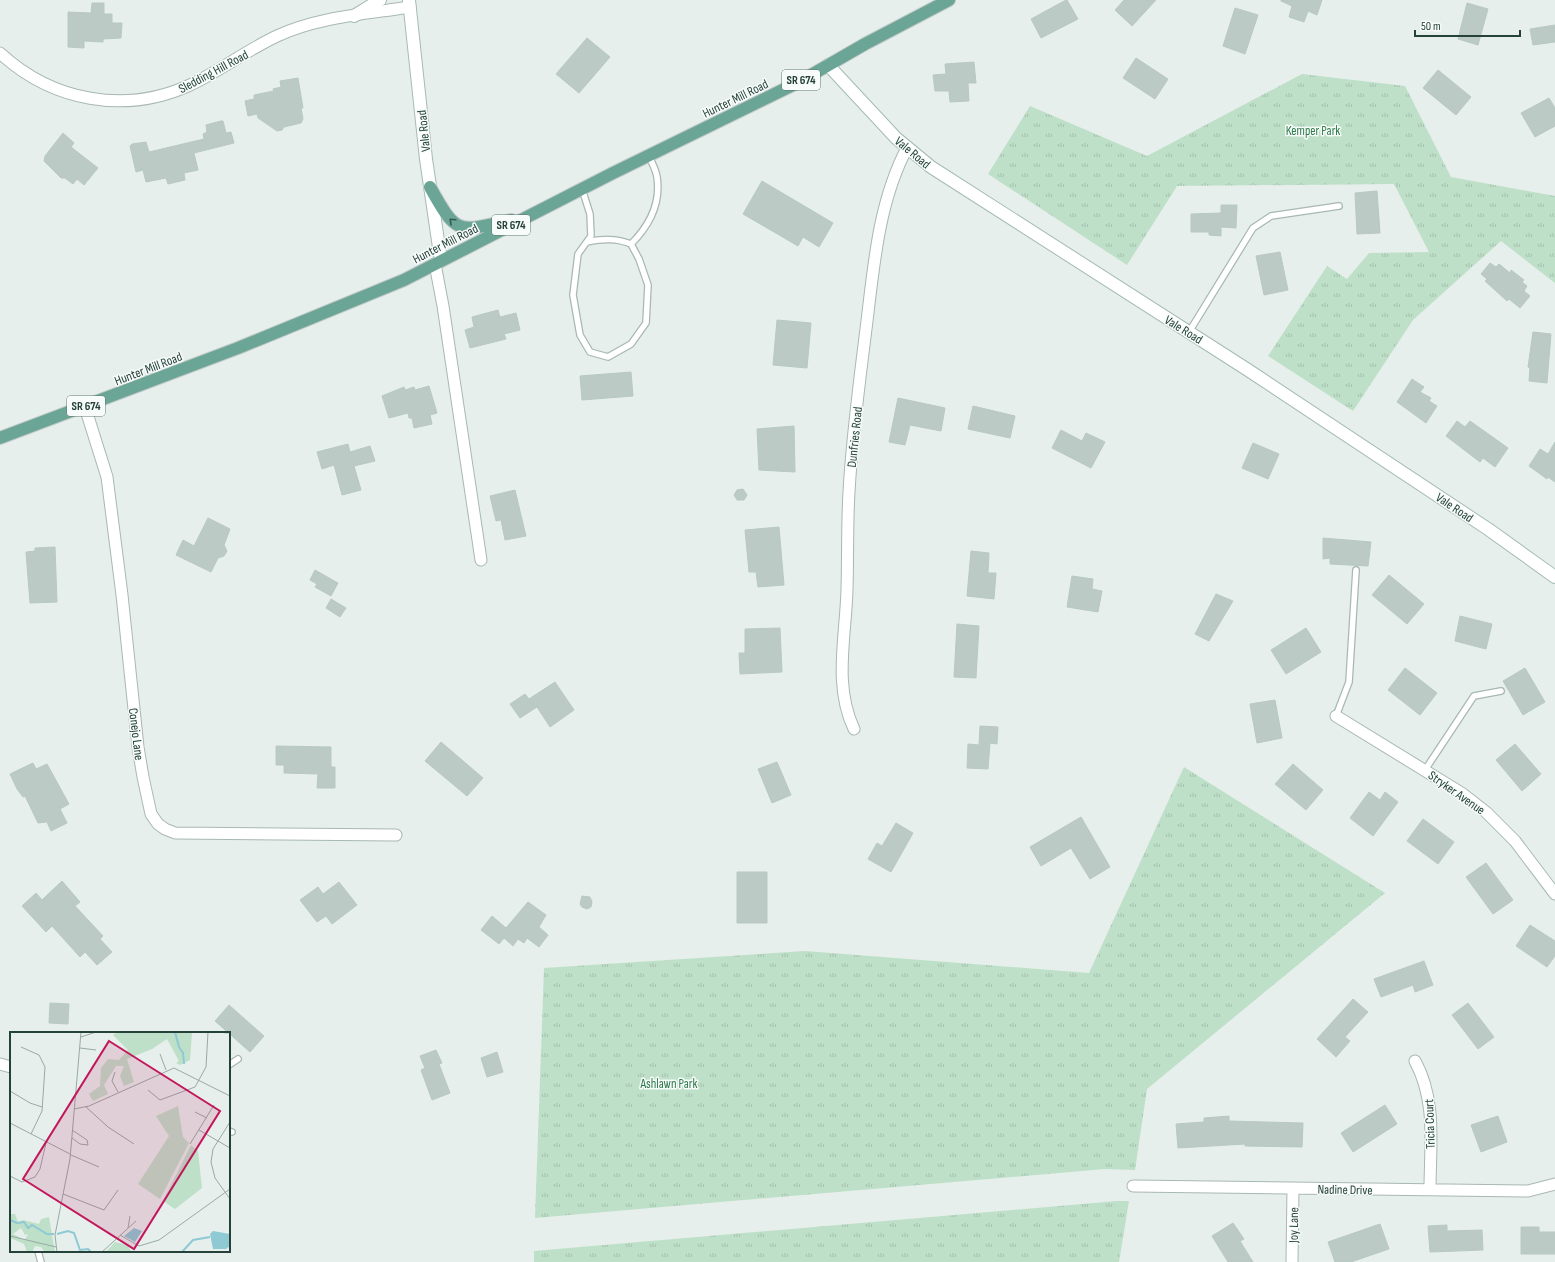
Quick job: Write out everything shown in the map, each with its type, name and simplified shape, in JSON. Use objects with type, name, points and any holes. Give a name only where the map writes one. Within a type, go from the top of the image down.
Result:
[{"type":"main road","points":[[354,16],[380,0]]},
{"type":"main road","name":"Hunter Mill Road","points":[[0,438],[238,348],[404,280],[582,189],[799,82],[949,0]]},
{"type":"main road","name":"Vale Road","points":[[409,4],[438,263]]},
{"type":"main road","name":"Vale Road","points":[[828,65],[907,148],[967,192],[1189,332],[1488,529],[1555,577]]},
{"type":"main road","points":[[430,186],[443,211],[452,222],[463,228],[474,228],[530,216]]},
{"type":"street","name":"Sledding Hill Road","points":[[0,53],[13,65],[32,78],[54,89],[75,96],[104,101],[143,100],[168,94],[191,85],[277,36],[301,27],[409,4]]},
{"type":"street","name":"Dunfries Road","points":[[854,729],[848,716],[843,698],[841,678],[847,590],[849,492],[853,440],[880,233],[888,191],[896,169],[907,148]]},
{"type":"street","points":[[438,263],[443,306],[481,560]]},
{"type":"street","name":"Conejo Lane","points":[[85,407],[107,476],[122,595],[138,747],[151,814],[158,824],[165,830],[176,833],[396,835]]},
{"type":"street","name":"Stryker Avenue","points":[[1336,716],[1463,794],[1486,812],[1515,841],[1555,894]]},
{"type":"street","name":"Tricia Court","points":[[1415,1061],[1427,1088],[1431,1108],[1430,1190]]},
{"type":"street","points":[[0,1064],[10,1068]]},
{"type":"street","name":"Nadine Drive","points":[[1133,1186],[1528,1191],[1555,1184]]},
{"type":"street","name":"Joy Lane","points":[[1292,1262],[1293,1188]]},
{"type":"lane","points":[[631,244],[642,233],[655,210],[657,177],[649,156]]},
{"type":"lane","points":[[582,189],[590,214],[591,236],[578,254],[573,295],[580,335],[590,352],[608,357],[631,344],[646,323],[648,285],[639,259],[631,244],[620,239],[604,239],[587,242]]},
{"type":"lane","points":[[1189,332],[1253,228],[1271,216],[1339,206]]},
{"type":"lane","points":[[1336,716],[1349,682],[1356,570]]},
{"type":"lane","points":[[1425,770],[1474,696],[1501,691]]},
{"type":"lane","points":[[230,1064],[238,1059]]},
{"type":"lane","points":[[38,1252],[41,1262]]},
{"type":"green space","name":"Kemper Park","points":[[1302,74],[1405,86],[1451,177],[1555,196],[1555,283],[1501,241],[1413,320],[1353,411],[1268,356],[1327,266],[1347,279],[1369,253],[1429,252],[1394,184],[1177,186],[1127,265],[988,174],[1030,106],[1147,156]]},
{"type":"green space","name":"Ashlawn Park","points":[[1184,767],[1385,893],[1147,1089],[1135,1170],[1105,1169],[535,1218],[544,968],[805,951],[1089,973]]},
{"type":"green space","points":[[1129,1201],[1119,1262],[534,1262],[534,1251]]},
{"type":"building","points":[[1066,0],[1078,19],[1041,38],[1031,19]]},
{"type":"building","points":[[1124,0],[1156,0],[1132,26],[1115,10]]},
{"type":"building","points":[[1281,0],[1322,0],[1317,15],[1308,11],[1304,22],[1289,17],[1292,6]]},
{"type":"building","points":[[92,3],[104,3],[104,14],[112,14],[112,23],[122,23],[121,38],[103,39],[103,42],[84,41],[84,48],[68,47],[68,12],[91,13]]},
{"type":"building","points":[[1467,3],[1488,9],[1478,45],[1458,39]]},
{"type":"building","points":[[1235,8],[1258,15],[1245,54],[1223,46]]},
{"type":"building","points":[[1555,25],[1555,42],[1533,45],[1530,29]]},
{"type":"building","points":[[587,38],[610,57],[579,93],[556,74]]},
{"type":"building","points":[[1136,58],[1168,79],[1155,99],[1123,78]]},
{"type":"building","points":[[974,62],[976,83],[968,83],[969,101],[950,102],[949,91],[935,91],[933,75],[946,74],[945,64]]},
{"type":"building","points":[[1438,70],[1471,97],[1456,115],[1423,88]]},
{"type":"building","points":[[298,78],[303,108],[301,108],[303,119],[301,123],[284,127],[282,130],[277,131],[258,118],[257,114],[248,116],[245,101],[254,99],[254,95],[274,91],[273,89],[281,87],[280,81]]},
{"type":"building","points":[[1549,98],[1555,108],[1555,126],[1535,137],[1521,113]]},
{"type":"building","points":[[223,121],[226,133],[231,132],[234,143],[194,153],[198,170],[184,173],[185,180],[168,184],[166,178],[146,182],[143,170],[136,172],[130,146],[132,144],[146,142],[149,152],[204,139],[203,134],[207,132],[206,125]]},
{"type":"building","points":[[63,133],[74,143],[71,147],[98,168],[84,185],[77,179],[73,184],[65,178],[61,178],[44,161],[45,156]]},
{"type":"building","points":[[762,181],[833,223],[819,247],[803,237],[798,246],[743,214]]},
{"type":"building","points":[[1377,191],[1380,233],[1357,234],[1355,193]]},
{"type":"building","points":[[1221,205],[1237,205],[1236,228],[1221,227],[1221,236],[1209,235],[1209,232],[1191,232],[1191,214],[1221,213]]},
{"type":"building","points":[[1280,252],[1288,290],[1264,295],[1256,256]]},
{"type":"building","points":[[1490,263],[1496,267],[1499,264],[1510,273],[1511,270],[1524,280],[1522,282],[1527,286],[1524,291],[1530,296],[1520,308],[1509,299],[1507,301],[1485,281],[1487,279],[1481,274]]},
{"type":"building","points":[[498,310],[500,317],[516,313],[520,330],[504,334],[506,339],[470,348],[465,330],[474,327],[472,317]]},
{"type":"building","points":[[777,320],[811,323],[807,368],[773,365]]},
{"type":"building","points":[[1533,332],[1551,334],[1547,383],[1529,381],[1530,368],[1528,367]]},
{"type":"building","points":[[631,372],[633,396],[582,400],[580,376]]},
{"type":"building","points":[[1412,379],[1424,387],[1420,392],[1431,398],[1429,401],[1437,406],[1426,423],[1397,402]]},
{"type":"building","points":[[429,386],[437,413],[430,415],[432,424],[414,428],[412,418],[409,418],[408,413],[389,418],[382,396],[404,387],[405,390],[414,387],[415,390]]},
{"type":"building","points":[[898,398],[945,408],[941,431],[910,425],[905,445],[889,442]]},
{"type":"building","points":[[973,406],[1015,416],[1010,438],[968,429]]},
{"type":"building","points":[[1457,421],[1465,427],[1470,421],[1508,448],[1495,467],[1483,458],[1480,462],[1446,436]]},
{"type":"building","points":[[794,426],[795,472],[759,470],[757,429]]},
{"type":"building","points":[[1061,430],[1082,441],[1086,433],[1105,442],[1091,468],[1052,448]]},
{"type":"building","points":[[1555,442],[1555,482],[1548,477],[1547,479],[1529,466],[1540,449],[1548,454]]},
{"type":"building","points":[[1253,443],[1279,454],[1268,479],[1242,468]]},
{"type":"building","points":[[348,444],[350,452],[370,446],[375,461],[354,466],[361,490],[342,495],[334,465],[322,469],[317,452]]},
{"type":"building","points":[[743,489],[747,495],[744,500],[737,500],[734,495],[737,490]]},
{"type":"building","points":[[515,490],[526,536],[505,540],[501,520],[496,521],[490,496]]},
{"type":"building","points":[[208,518],[230,529],[224,545],[227,551],[224,556],[218,558],[211,572],[176,555],[183,540],[194,546]]},
{"type":"building","points":[[779,527],[784,585],[758,587],[756,572],[749,572],[745,530]]},
{"type":"building","points":[[1323,538],[1371,542],[1368,566],[1330,564],[1330,558],[1323,559]]},
{"type":"building","points":[[55,547],[57,602],[30,603],[26,552],[35,551],[35,548]]},
{"type":"building","points":[[971,551],[989,553],[988,573],[996,573],[994,599],[967,596]]},
{"type":"building","points":[[315,570],[338,583],[331,596],[315,587],[317,584],[310,580]]},
{"type":"building","points":[[1389,575],[1424,604],[1407,624],[1372,595]]},
{"type":"building","points":[[1072,576],[1093,579],[1092,589],[1102,591],[1098,612],[1067,607]]},
{"type":"building","points":[[1216,594],[1233,601],[1209,641],[1195,634]]},
{"type":"building","points":[[331,599],[346,608],[340,617],[326,608]]},
{"type":"building","points":[[1460,616],[1492,624],[1486,649],[1455,641]]},
{"type":"building","points":[[957,624],[979,626],[976,678],[954,677]]},
{"type":"building","points":[[780,628],[782,672],[740,674],[739,653],[745,653],[745,629]]},
{"type":"building","points":[[1306,628],[1321,652],[1286,674],[1271,650]]},
{"type":"building","points":[[1405,668],[1437,693],[1420,715],[1388,690]]},
{"type":"building","points":[[1525,668],[1545,702],[1523,715],[1503,681]]},
{"type":"building","points":[[555,682],[574,710],[550,727],[537,707],[520,718],[510,704],[525,694],[529,699]]},
{"type":"building","points":[[1275,700],[1282,738],[1257,743],[1250,704]]},
{"type":"building","points":[[980,726],[998,727],[997,744],[990,743],[988,769],[967,768],[968,744],[979,745]]},
{"type":"building","points":[[441,742],[483,778],[467,796],[425,761]]},
{"type":"building","points":[[1515,744],[1541,774],[1522,791],[1496,760]]},
{"type":"building","points":[[276,746],[331,747],[331,767],[335,767],[335,788],[317,788],[318,774],[284,773],[284,765],[276,765]]},
{"type":"building","points":[[777,762],[791,795],[772,803],[758,769]]},
{"type":"building","points":[[33,763],[36,769],[47,764],[69,804],[60,809],[67,823],[51,831],[47,822],[38,823],[25,796],[23,797],[17,789],[10,774]]},
{"type":"building","points":[[1293,764],[1323,790],[1306,810],[1275,784]]},
{"type":"building","points":[[1369,792],[1380,800],[1385,792],[1398,802],[1373,836],[1350,818]]},
{"type":"building","points":[[1081,817],[1110,867],[1090,879],[1071,848],[1041,866],[1030,847]]},
{"type":"building","points":[[1423,819],[1454,842],[1438,864],[1407,841]]},
{"type":"building","points":[[896,823],[913,833],[891,872],[868,859],[877,843],[882,846]]},
{"type":"building","points":[[1486,863],[1513,900],[1493,914],[1466,877]]},
{"type":"building","points":[[737,872],[767,872],[767,923],[737,923]]},
{"type":"building","points":[[62,881],[80,902],[75,906],[103,936],[100,939],[112,952],[97,965],[85,952],[80,957],[52,926],[46,932],[22,906],[36,893],[42,900]]},
{"type":"building","points":[[339,882],[357,905],[332,924],[326,916],[317,922],[300,900],[318,887],[323,894]]},
{"type":"building","points":[[582,896],[590,897],[592,902],[591,907],[587,909],[582,907],[580,904]]},
{"type":"building","points":[[528,902],[546,915],[539,927],[548,935],[539,947],[527,938],[524,943],[518,939],[513,946],[504,938],[499,944],[481,930],[492,916],[506,928]]},
{"type":"building","points":[[1530,925],[1555,941],[1555,956],[1547,967],[1516,946]]},
{"type":"building","points":[[1424,961],[1433,985],[1415,992],[1413,985],[1381,997],[1374,979]]},
{"type":"building","points":[[1353,999],[1368,1012],[1345,1037],[1350,1041],[1336,1057],[1317,1039]]},
{"type":"building","points":[[50,1003],[69,1004],[68,1024],[49,1023]]},
{"type":"building","points":[[1468,1003],[1494,1037],[1478,1049],[1452,1015]]},
{"type":"building","points":[[229,1005],[264,1036],[250,1052],[230,1034],[230,1032],[227,1032],[215,1021]]},
{"type":"building","points":[[436,1050],[442,1063],[439,1064],[450,1093],[432,1100],[421,1070],[425,1068],[420,1056]]},
{"type":"building","points":[[497,1052],[503,1072],[487,1077],[481,1058]]},
{"type":"building","points":[[1385,1105],[1397,1124],[1353,1152],[1341,1133]]},
{"type":"building","points":[[1229,1116],[1229,1121],[1303,1123],[1302,1147],[1245,1146],[1245,1144],[1178,1148],[1176,1124],[1204,1122],[1204,1118]]},
{"type":"building","points":[[1498,1116],[1507,1142],[1481,1152],[1471,1125]]},
{"type":"building","points":[[1233,1223],[1244,1239],[1240,1241],[1253,1262],[1228,1262],[1212,1236]]},
{"type":"building","points":[[1380,1224],[1389,1249],[1351,1262],[1335,1262],[1328,1242]]},
{"type":"building","points":[[1447,1225],[1447,1231],[1482,1230],[1483,1250],[1430,1252],[1428,1226]]},
{"type":"building","points":[[1521,1227],[1539,1227],[1539,1232],[1555,1232],[1555,1254],[1521,1254]]}]
